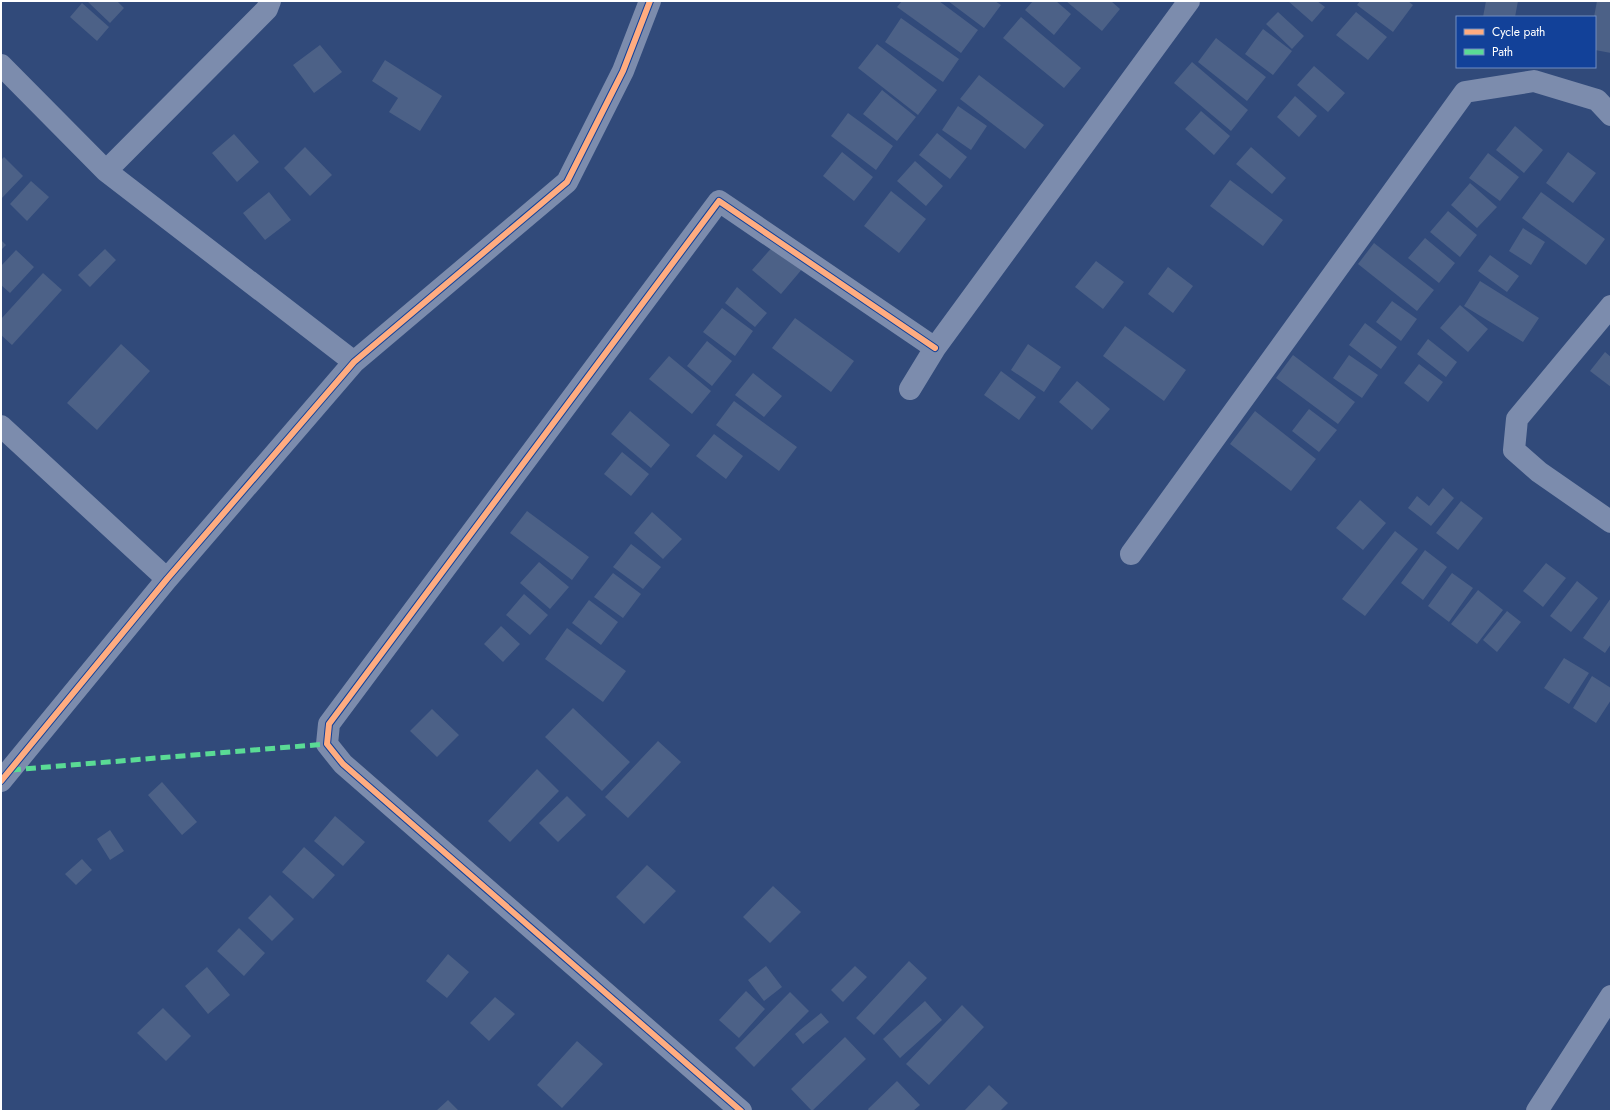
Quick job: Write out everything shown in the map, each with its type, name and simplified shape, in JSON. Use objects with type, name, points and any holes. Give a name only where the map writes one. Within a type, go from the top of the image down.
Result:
[{"type":"street","points":[[106,171],[267,9],[270,1]]},
{"type":"street","points":[[4,771],[354,362],[567,182],[623,71],[650,1]]},
{"type":"street","points":[[910,388],[935,348],[1189,1]]},
{"type":"street","points":[[1,65],[106,171],[354,362]]},
{"type":"street","points":[[1131,554],[1465,92],[1534,81],[1597,100],[1611,115]]},
{"type":"street","points":[[741,1111],[343,764],[327,744],[329,724],[719,201],[935,348]]},
{"type":"street","points":[[1611,306],[1517,420],[1514,450],[1539,472],[1611,522]]},
{"type":"street","points":[[1,426],[167,579]]},
{"type":"street","points":[[1537,1111],[1611,996]]},
{"type":"building","points":[[87,1],[117,1],[124,8],[110,23]]},
{"type":"building","points":[[902,1],[939,1],[978,30],[961,53],[897,7]]},
{"type":"building","points":[[948,1],[995,1],[1001,5],[984,28]]},
{"type":"building","points":[[1033,1],[1056,1],[1071,14],[1054,35],[1025,10]]},
{"type":"building","points":[[1066,1],[1111,1],[1120,9],[1102,31]]},
{"type":"building","points":[[1288,1],[1317,1],[1325,7],[1312,22]]},
{"type":"building","points":[[1360,1],[1408,1],[1413,5],[1393,32],[1357,5]]},
{"type":"building","points":[[1486,1],[1518,1],[1515,16],[1483,16]]},
{"type":"building","points":[[1597,1],[1611,1],[1611,53],[1596,50],[1596,16],[1594,16]]},
{"type":"building","points":[[82,3],[109,27],[97,41],[70,17]]},
{"type":"building","points":[[1278,12],[1304,36],[1292,49],[1266,24]]},
{"type":"building","points":[[1356,12],[1387,37],[1368,60],[1336,35]]},
{"type":"building","points":[[1021,17],[1081,68],[1064,88],[1003,38]]},
{"type":"building","points":[[901,18],[959,59],[943,82],[885,42]]},
{"type":"building","points":[[1263,29],[1292,51],[1273,75],[1245,54]]},
{"type":"building","points":[[1216,38],[1266,77],[1247,101],[1198,62]]},
{"type":"building","points":[[877,44],[937,90],[918,115],[858,68]]},
{"type":"building","points":[[320,45],[342,72],[314,93],[293,65]]},
{"type":"building","points":[[385,60],[442,96],[420,131],[389,112],[398,98],[372,81]]},
{"type":"building","points":[[1192,62],[1248,110],[1231,131],[1174,83]]},
{"type":"building","points":[[1314,66],[1345,93],[1328,112],[1297,85]]},
{"type":"building","points":[[979,75],[1044,125],[1025,149],[960,99]]},
{"type":"building","points":[[882,90],[916,117],[897,141],[863,114]]},
{"type":"building","points":[[1295,96],[1317,116],[1299,137],[1277,117]]},
{"type":"building","points":[[958,106],[987,126],[971,150],[942,130]]},
{"type":"building","points":[[1201,111],[1230,136],[1214,155],[1185,129]]},
{"type":"building","points":[[848,113],[893,146],[876,170],[831,136]]},
{"type":"building","points":[[1515,126],[1543,150],[1524,173],[1496,150]]},
{"type":"building","points":[[937,133],[967,157],[950,179],[919,155]]},
{"type":"building","points":[[234,134],[259,162],[237,182],[212,153]]},
{"type":"building","points":[[305,147],[332,175],[310,196],[284,168]]},
{"type":"building","points":[[1251,147],[1286,178],[1272,194],[1236,164]]},
{"type":"building","points":[[842,152],[873,177],[854,201],[823,176]]},
{"type":"building","points":[[1568,152],[1596,173],[1573,203],[1546,183]]},
{"type":"building","points":[[1488,153],[1519,177],[1500,201],[1469,178]]},
{"type":"building","points":[[4,157],[23,176],[1,199],[1,160]]},
{"type":"building","points":[[915,161],[943,186],[926,206],[897,181]]},
{"type":"building","points":[[1230,180],[1283,220],[1263,246],[1210,206]]},
{"type":"building","points":[[31,181],[49,197],[27,221],[10,204]]},
{"type":"building","points":[[1470,183],[1497,207],[1477,228],[1451,205]]},
{"type":"building","points":[[891,191],[926,219],[899,253],[864,226]]},
{"type":"building","points":[[269,192],[291,220],[265,240],[243,213]]},
{"type":"building","points":[[1541,192],[1605,239],[1586,265],[1522,218]]},
{"type":"building","points":[[1448,211],[1477,235],[1460,257],[1430,232]]},
{"type":"building","points":[[1523,228],[1545,242],[1531,265],[1509,251]]},
{"type":"building","points":[[1425,238],[1455,263],[1439,283],[1408,258]]},
{"type":"building","points":[[1,240],[6,245],[1,250]]},
{"type":"building","points":[[1374,243],[1434,290],[1417,311],[1358,264]]},
{"type":"building","points":[[775,244],[803,268],[781,294],[752,270]]},
{"type":"building","points":[[105,249],[116,260],[90,287],[78,275]]},
{"type":"building","points":[[16,250],[34,267],[10,293],[1,285],[1,266]]},
{"type":"building","points":[[1490,255],[1519,276],[1507,292],[1478,271]]},
{"type":"building","points":[[1096,261],[1124,282],[1103,309],[1075,287]]},
{"type":"building","points":[[1168,267],[1193,286],[1173,313],[1148,294]]},
{"type":"building","points":[[43,273],[62,290],[12,345],[1,335],[1,319]]},
{"type":"building","points":[[1480,281],[1539,318],[1523,342],[1464,306]]},
{"type":"building","points":[[737,287],[767,313],[755,327],[725,303]]},
{"type":"building","points":[[1392,301],[1417,319],[1401,341],[1376,322]]},
{"type":"building","points":[[1460,305],[1488,329],[1468,352],[1440,328]]},
{"type":"building","points":[[722,308],[753,331],[735,356],[703,332]]},
{"type":"building","points":[[795,318],[854,361],[831,392],[772,348]]},
{"type":"building","points":[[1365,323],[1397,347],[1381,369],[1349,345]]},
{"type":"building","points":[[1125,326],[1186,370],[1164,401],[1103,356]]},
{"type":"building","points":[[1428,339],[1457,362],[1446,377],[1417,354]]},
{"type":"building","points":[[707,341],[732,361],[712,386],[687,366]]},
{"type":"building","points":[[121,344],[150,371],[97,430],[67,403]]},
{"type":"building","points":[[1028,344],[1061,367],[1044,392],[1011,370]]},
{"type":"building","points":[[1605,352],[1611,357],[1611,387],[1590,371]]},
{"type":"building","points":[[1293,355],[1355,402],[1338,424],[1276,378]]},
{"type":"building","points":[[1349,355],[1378,375],[1362,398],[1333,378]]},
{"type":"building","points":[[669,356],[711,391],[692,414],[649,379]]},
{"type":"building","points":[[1419,364],[1443,382],[1428,402],[1404,383]]},
{"type":"building","points":[[1001,371],[1036,397],[1019,420],[984,395]]},
{"type":"building","points":[[753,373],[782,396],[764,417],[735,395]]},
{"type":"building","points":[[1077,381],[1110,409],[1092,430],[1059,402]]},
{"type":"building","points":[[734,401],[797,447],[779,471],[716,425]]},
{"type":"building","points":[[1309,409],[1337,430],[1319,452],[1292,431]]},
{"type":"building","points":[[630,411],[670,445],[651,468],[611,434]]},
{"type":"building","points":[[1255,411],[1316,459],[1291,491],[1230,444]]},
{"type":"building","points":[[714,434],[743,456],[726,479],[696,456]]},
{"type":"building","points":[[622,452],[649,474],[631,496],[604,474]]},
{"type":"building","points":[[1443,488],[1454,498],[1431,526],[1408,508],[1417,496],[1429,506]]},
{"type":"building","points":[[1360,500],[1386,523],[1363,550],[1336,528]]},
{"type":"building","points":[[1461,501],[1483,518],[1458,550],[1436,533]]},
{"type":"building","points":[[527,511],[589,557],[572,580],[510,533]]},
{"type":"building","points":[[652,512],[682,539],[663,559],[634,533]]},
{"type":"building","points":[[1395,531],[1418,549],[1365,616],[1342,599]]},
{"type":"building","points":[[631,544],[661,567],[643,589],[613,567]]},
{"type":"building","points":[[1425,550],[1447,567],[1423,600],[1401,583]]},
{"type":"building","points":[[539,562],[569,587],[550,609],[520,583]]},
{"type":"building","points":[[1546,563],[1566,578],[1543,607],[1523,591]]},
{"type":"building","points":[[613,573],[641,594],[623,618],[594,597]]},
{"type":"building","points":[[1452,573],[1473,588],[1449,622],[1428,606]]},
{"type":"building","points":[[1577,581],[1598,598],[1571,632],[1550,616]]},
{"type":"building","points":[[1478,590],[1503,610],[1477,644],[1451,624]]},
{"type":"building","points":[[524,594],[548,615],[530,635],[506,615]]},
{"type":"building","points":[[1611,598],[1611,644],[1605,653],[1583,638]]},
{"type":"building","points":[[589,600],[618,622],[601,645],[572,623]]},
{"type":"building","points":[[1507,611],[1521,622],[1497,652],[1483,640]]},
{"type":"building","points":[[501,626],[520,644],[503,662],[484,644]]},
{"type":"building","points":[[567,628],[626,671],[603,702],[545,659]]},
{"type":"building","points":[[1564,658],[1589,673],[1569,704],[1544,688]]},
{"type":"building","points":[[1592,676],[1611,688],[1611,700],[1596,723],[1573,708]]},
{"type":"building","points":[[573,708],[630,762],[602,791],[545,737]]},
{"type":"building","points":[[432,709],[459,735],[437,757],[410,731]]},
{"type":"building","points":[[658,741],[681,762],[628,818],[605,797]]},
{"type":"building","points":[[537,769],[559,791],[510,842],[488,821]]},
{"type":"building","points":[[162,782],[197,822],[182,835],[148,795]]},
{"type":"building","points":[[567,796],[586,815],[558,842],[539,823]]},
{"type":"building","points":[[335,816],[365,842],[343,866],[314,841]]},
{"type":"building","points":[[110,830],[124,851],[110,860],[97,839]]},
{"type":"building","points":[[304,847],[335,875],[313,899],[282,872]]},
{"type":"building","points":[[82,859],[92,870],[76,885],[65,874]]},
{"type":"building","points":[[647,865],[676,891],[644,924],[616,897]]},
{"type":"building","points":[[773,886],[801,912],[770,943],[743,917]]},
{"type":"building","points":[[270,895],[294,919],[272,941],[248,918]]},
{"type":"building","points":[[239,928],[265,953],[244,976],[217,951]]},
{"type":"building","points":[[448,954],[469,972],[447,998],[426,981]]},
{"type":"building","points":[[909,961],[927,978],[874,1035],[856,1018]]},
{"type":"building","points":[[766,966],[782,987],[764,1001],[748,980]]},
{"type":"building","points":[[855,966],[867,977],[843,1002],[831,990]]},
{"type":"building","points":[[207,967],[230,995],[208,1014],[185,986]]},
{"type":"building","points":[[746,991],[765,1009],[739,1038],[719,1020]]},
{"type":"building","points":[[790,992],[809,1011],[754,1067],[735,1048]]},
{"type":"building","points":[[495,997],[515,1014],[489,1041],[470,1023]]},
{"type":"building","points":[[925,1001],[942,1020],[900,1058],[883,1039]]},
{"type":"building","points":[[962,1005],[984,1027],[929,1085],[906,1064]]},
{"type":"building","points":[[163,1008],[191,1036],[166,1061],[137,1033]]},
{"type":"building","points":[[821,1013],[829,1022],[803,1044],[795,1034]]},
{"type":"building","points":[[845,1037],[866,1059],[812,1111],[791,1089]]},
{"type":"building","points":[[577,1041],[603,1064],[562,1108],[537,1085]]},
{"type":"building","points":[[897,1081],[920,1105],[913,1111],[869,1111],[868,1109]]},
{"type":"building","points":[[989,1085],[1008,1103],[1000,1111],[964,1111]]},
{"type":"building","points":[[448,1100],[459,1111],[436,1111]]},
{"type":"marked path","points":[[11,770],[327,744]]},
{"type":"cycle path","points":[[1,781],[167,579],[354,362],[567,182],[623,71],[650,1]]},
{"type":"cycle path","points":[[741,1111],[343,764],[327,744],[329,724],[719,201],[935,348]]}]
